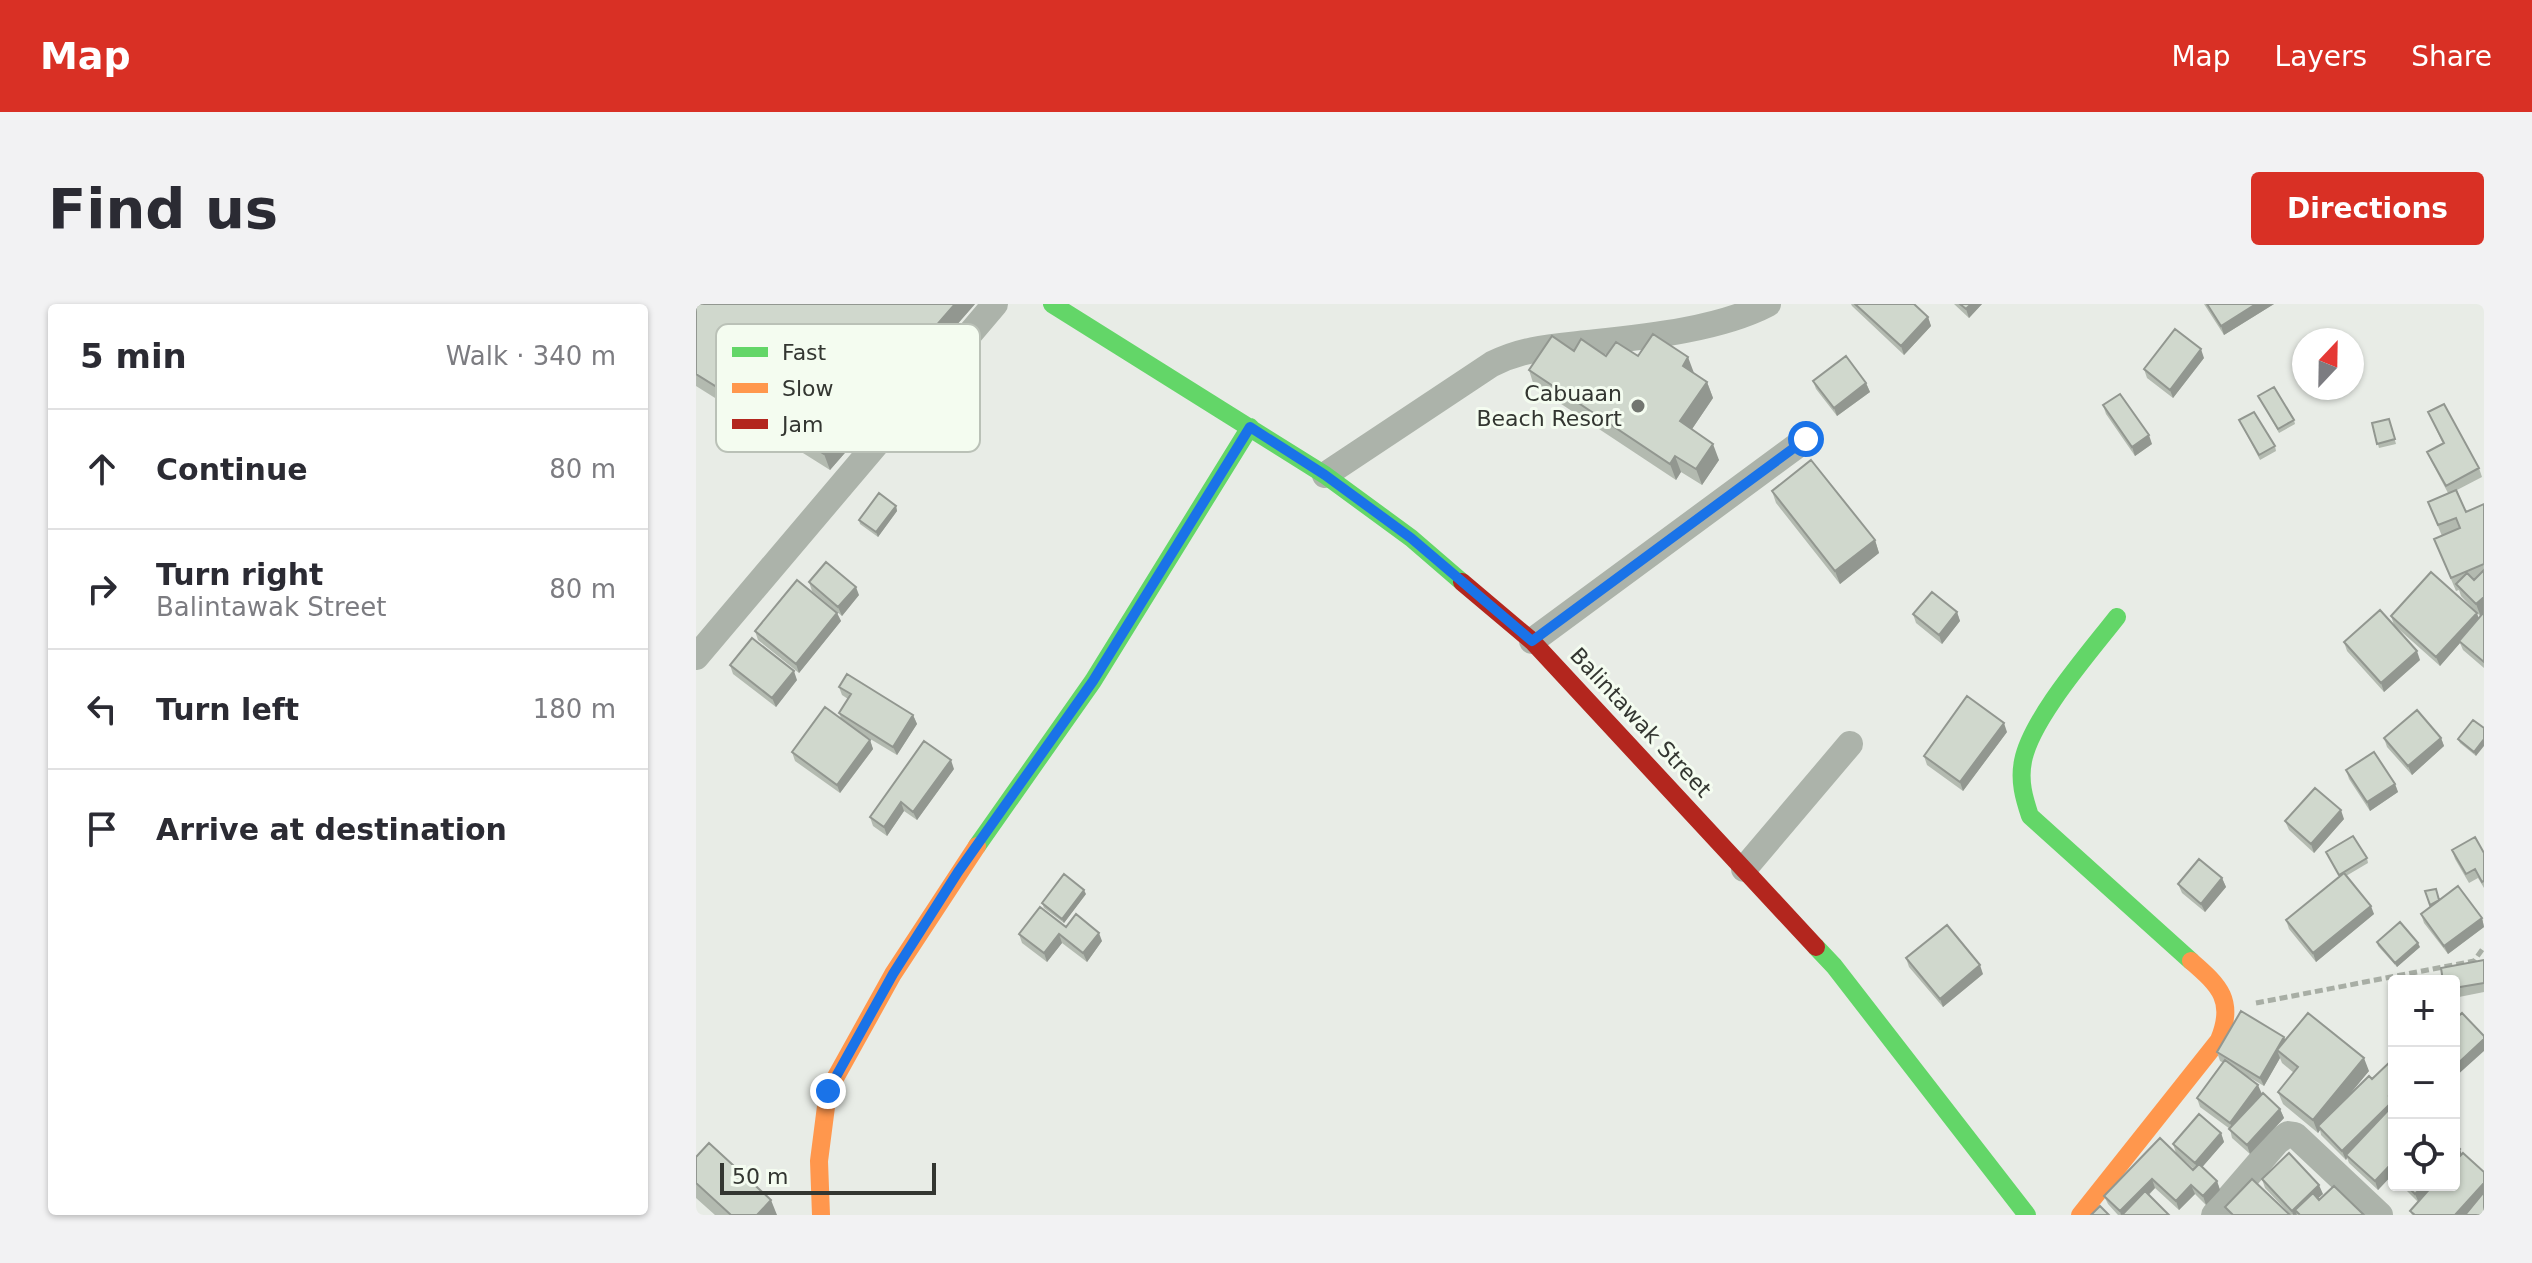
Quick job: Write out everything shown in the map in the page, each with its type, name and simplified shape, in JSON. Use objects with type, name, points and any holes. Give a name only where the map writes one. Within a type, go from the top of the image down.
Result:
[{"type":"street","points":[[978,324],[995,304]]},
{"type":"street","name":"Balintawak Street","points":[[1052,304],[1325,475],[1411,538],[1532,641],[1834,966],[2027,1215]]},
{"type":"street","points":[[1325,475],[1513,353],[1647,337],[1725,320],[1768,304]]},
{"type":"street","points":[[821,1215],[819,1161],[828,1091],[901,961],[958,872],[1093,681],[1250,427]]},
{"type":"street","points":[[1532,641],[1806,439]]},
{"type":"street","points":[[696,657],[870,452]]},
{"type":"street","points":[[2080,1215],[2219,1040],[2226,1024],[2228,1008],[2222,992],[2203,971],[2030,816],[2022,798],[2020,775],[2026,748],[2039,719],[2117,617]]},
{"type":"street","points":[[1744,869],[1850,744]]},
{"type":"street","points":[[2214,1215],[2277,1142],[2288,1134],[2295,1135],[2380,1215]]},
{"type":"path","points":[[2228,1008],[2474,961],[2484,947]]},
{"type":"building","points":[[696,304],[955,304],[938,324],[716,324],[716,386],[696,374]]},
{"type":"building","points":[[1855,304],[1914,304],[1928,317],[1901,346]]},
{"type":"building","points":[[2207,304],[2256,304],[2221,326]]},
{"type":"building","points":[[2175,329],[2201,349],[2170,390],[2144,369]]},
{"type":"building","points":[[1653,334],[1688,357],[1683,366],[1707,382],[1680,421],[1713,444],[1696,469],[1675,456],[1670,464],[1529,370],[1552,336],[1574,351],[1581,339],[1606,356],[1616,342],[1638,356]]},
{"type":"building","points":[[1846,356],[1866,383],[1834,408],[1813,381]]},
{"type":"building","points":[[2274,387],[2294,420],[2278,429],[2258,396]]},
{"type":"building","points":[[2120,394],[2149,435],[2132,447],[2103,405]]},
{"type":"building","points":[[2444,404],[2479,468],[2446,486],[2427,452],[2444,443],[2428,412]]},
{"type":"building","points":[[2254,412],[2275,446],[2259,455],[2239,420]]},
{"type":"building","points":[[2389,419],[2395,439],[2377,444],[2372,423]]},
{"type":"building","points":[[1811,460],[1875,540],[1835,571],[1772,491]]},
{"type":"building","points":[[2456,490],[2466,512],[2484,504],[2484,564],[2451,578],[2434,539],[2460,528],[2456,518],[2438,525],[2428,502]]},
{"type":"building","points":[[879,493],[896,506],[876,532],[859,520]]},
{"type":"building","points":[[826,562],[856,587],[838,607],[809,582]]},
{"type":"building","points":[[2484,570],[2484,597],[2476,604],[2456,584],[2467,573],[2474,580]]},
{"type":"building","points":[[2431,572],[2477,613],[2436,657],[2391,616]]},
{"type":"building","points":[[797,580],[837,613],[796,664],[755,631]]},
{"type":"building","points":[[1932,592],[1957,612],[1939,635],[1913,614]]},
{"type":"building","points":[[2380,610],[2417,651],[2381,683],[2344,642]]},
{"type":"building","points":[[2484,612],[2484,662],[2459,641]]},
{"type":"building","points":[[752,638],[794,671],[772,698],[730,665]]},
{"type":"building","points":[[847,674],[913,715],[893,747],[839,713],[851,694],[839,687]]},
{"type":"building","points":[[1967,696],[2004,723],[1960,782],[1924,756]]},
{"type":"building","points":[[825,707],[870,740],[837,785],[792,752]]},
{"type":"building","points":[[2417,710],[2441,738],[2408,766],[2384,738]]},
{"type":"building","points":[[2473,720],[2484,728],[2484,739],[2474,752],[2458,739]]},
{"type":"building","points":[[924,741],[951,760],[913,812],[901,802],[884,827],[870,817]]},
{"type":"building","points":[[2374,752],[2395,784],[2367,802],[2346,770]]},
{"type":"building","points":[[2315,788],[2341,810],[2311,844],[2285,821]]},
{"type":"building","points":[[2353,836],[2367,858],[2339,875],[2326,852]]},
{"type":"building","points":[[2475,837],[2484,853],[2482,882],[2475,869],[2466,874],[2452,850]]},
{"type":"building","points":[[2199,859],[2222,878],[2201,904],[2178,884]]},
{"type":"building","points":[[2344,873],[2371,906],[2313,953],[2286,920]]},
{"type":"building","points":[[1064,874],[1084,890],[1062,919],[1042,903]]},
{"type":"building","points":[[2458,886],[2482,918],[2444,946],[2421,914]]},
{"type":"building","points":[[2436,889],[2439,900],[2430,905],[2425,891]]},
{"type":"building","points":[[1040,907],[1066,927],[1076,914],[1099,933],[1083,953],[1059,934],[1044,953],[1019,934]]},
{"type":"building","points":[[2400,922],[2418,943],[2395,963],[2377,942]]},
{"type":"building","points":[[1947,925],[1980,965],[1940,999],[1906,958]]},
{"type":"building","points":[[2484,960],[2484,983],[2460,987],[2460,975],[2442,975],[2441,968]]},
{"type":"building","points":[[2241,1011],[2284,1037],[2260,1078],[2217,1052]]},
{"type":"building","points":[[2308,1013],[2364,1058],[2313,1120],[2278,1092],[2298,1067],[2277,1050]]},
{"type":"building","points":[[2462,1013],[2484,1039],[2460,1061],[2460,1047]]},
{"type":"building","points":[[2225,1060],[2258,1085],[2230,1123],[2197,1098]]},
{"type":"building","points":[[2388,1064],[2388,1106],[2342,1151],[2318,1126],[2369,1076],[2372,1079]]},
{"type":"building","points":[[2263,1093],[2280,1109],[2247,1145],[2229,1129]]},
{"type":"building","points":[[2388,1110],[2388,1167],[2375,1181],[2346,1155]]},
{"type":"building","points":[[2199,1114],[2221,1133],[2195,1163],[2173,1144]]},
{"type":"building","points":[[2160,1138],[2193,1170],[2199,1164],[2217,1181],[2203,1196],[2191,1185],[2176,1201],[2152,1179],[2120,1211],[2104,1196]]},
{"type":"building","points":[[709,1143],[771,1200],[757,1215],[731,1215],[696,1183],[696,1157]]},
{"type":"building","points":[[2289,1153],[2319,1185],[2292,1211],[2262,1179]]},
{"type":"building","points":[[2463,1153],[2484,1172],[2484,1183],[2455,1215],[2415,1215],[2410,1211],[2428,1191],[2460,1191],[2460,1156]]},
{"type":"building","points":[[2252,1179],[2290,1215],[2233,1215],[2225,1207]]},
{"type":"building","points":[[2334,1186],[2364,1215],[2300,1215],[2295,1210],[2313,1193],[2319,1200]]},
{"type":"building","points":[[2145,1191],[2169,1215],[2122,1215]]},
{"type":"building","points":[[2484,1192],[2484,1215],[2465,1215]]},
{"type":"building","points":[[2100,1206],[2109,1215],[2091,1215]]},
{"type":"traffic: fast","points":[[1052,304],[1325,475],[1411,538],[1462,582]]},
{"type":"traffic: fast","points":[[977,846],[1093,681],[1250,427]]},
{"type":"traffic: fast","points":[[2117,617],[2062,687],[2037,726],[2023,761],[2024,796],[2030,816],[2191,961]]},
{"type":"traffic: fast","points":[[1816,947],[2027,1215]]},
{"type":"traffic: slow","points":[[821,1215],[819,1161],[828,1091],[893,974],[977,846]]},
{"type":"traffic: slow","points":[[2080,1215],[2219,1040],[2225,1015],[2222,995],[2210,978],[2191,961]]},
{"type":"traffic: jam","points":[[1462,582],[1532,641],[1816,947]]},
{"type":"place","name":"Cabuaan Beach Resort","points":[[1638,406]]},
{"type":"route","points":[[828,1091],[893,974],[958,872],[1093,681],[1250,427],[1325,475],[1411,538],[1532,641],[1806,439]]}]
